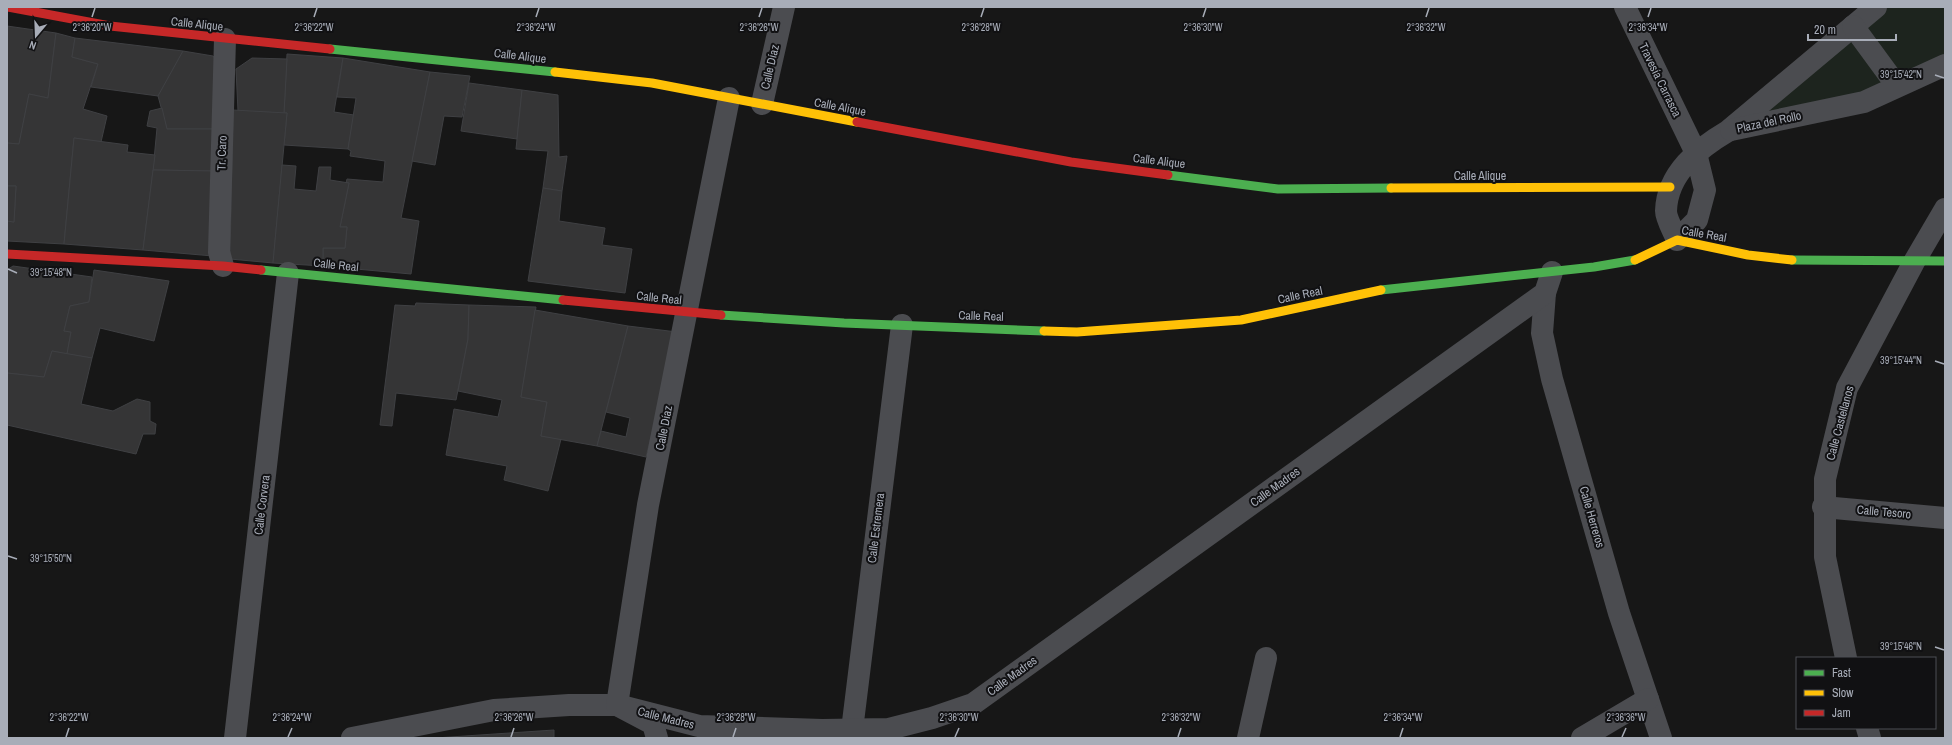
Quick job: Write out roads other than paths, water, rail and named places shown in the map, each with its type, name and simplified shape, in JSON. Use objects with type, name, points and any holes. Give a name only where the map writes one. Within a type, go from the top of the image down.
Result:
[{"type":"street","name":"Calle Alique","points":[[8,7],[110,26],[225,39],[419,57],[652,83],[1071,162],[1278,189],[1670,187]]},
{"type":"street","name":"Calle Díaz","points":[[762,104],[784,7]]},
{"type":"street","name":"Travesía Carrasca","points":[[1624,7],[1696,153],[1705,190],[1697,220],[1677,240]]},
{"type":"street","name":"Plaza del Rollo","points":[[1728,131],[1876,7]]},
{"type":"street","points":[[1853,26],[1897,86]]},
{"type":"street","name":"Tr. Caro","points":[[223,266],[219,252],[225,39]]},
{"type":"street","name":"Plaza del Rollo","points":[[1728,131],[1864,102],[1945,64]]},
{"type":"street","name":"Calle Díaz","points":[[617,706],[648,505],[729,98]]},
{"type":"street","points":[[1677,240],[1666,212],[1670,187],[1685,164],[1705,144],[1728,131]]},
{"type":"street","name":"Calle Castellanos","points":[[1846,657],[1825,557],[1823,507],[1825,479],[1847,388],[1914,262],[1945,209]]},
{"type":"street","name":"Calle Real","points":[[7,254],[223,266],[687,313],[902,325],[1077,332],[1241,320],[1366,292],[1552,272],[1638,260],[1677,240],[1748,255],[1799,261],[1945,261]]},
{"type":"street","points":[[1545,293],[1552,272]]},
{"type":"street","name":"Calle Corvera","points":[[235,738],[288,273]]},
{"type":"street","name":"Calle Herreros","points":[[1545,293],[1542,333],[1552,379],[1619,613],[1662,738]]},
{"type":"street","name":"Calle Madres","points":[[352,738],[494,710],[569,705],[617,706],[699,726],[852,730],[889,729],[932,718],[973,704],[1545,293]]},
{"type":"street","name":"Calle Estremera","points":[[852,730],[902,325]]},
{"type":"street","name":"Calle Tesoro","points":[[1823,507],[1945,518]]},
{"type":"street","points":[[1248,738],[1266,658]]},
{"type":"street","points":[[1582,738],[1648,699]]},
{"type":"street","points":[[617,706],[653,724],[657,738]]}]
